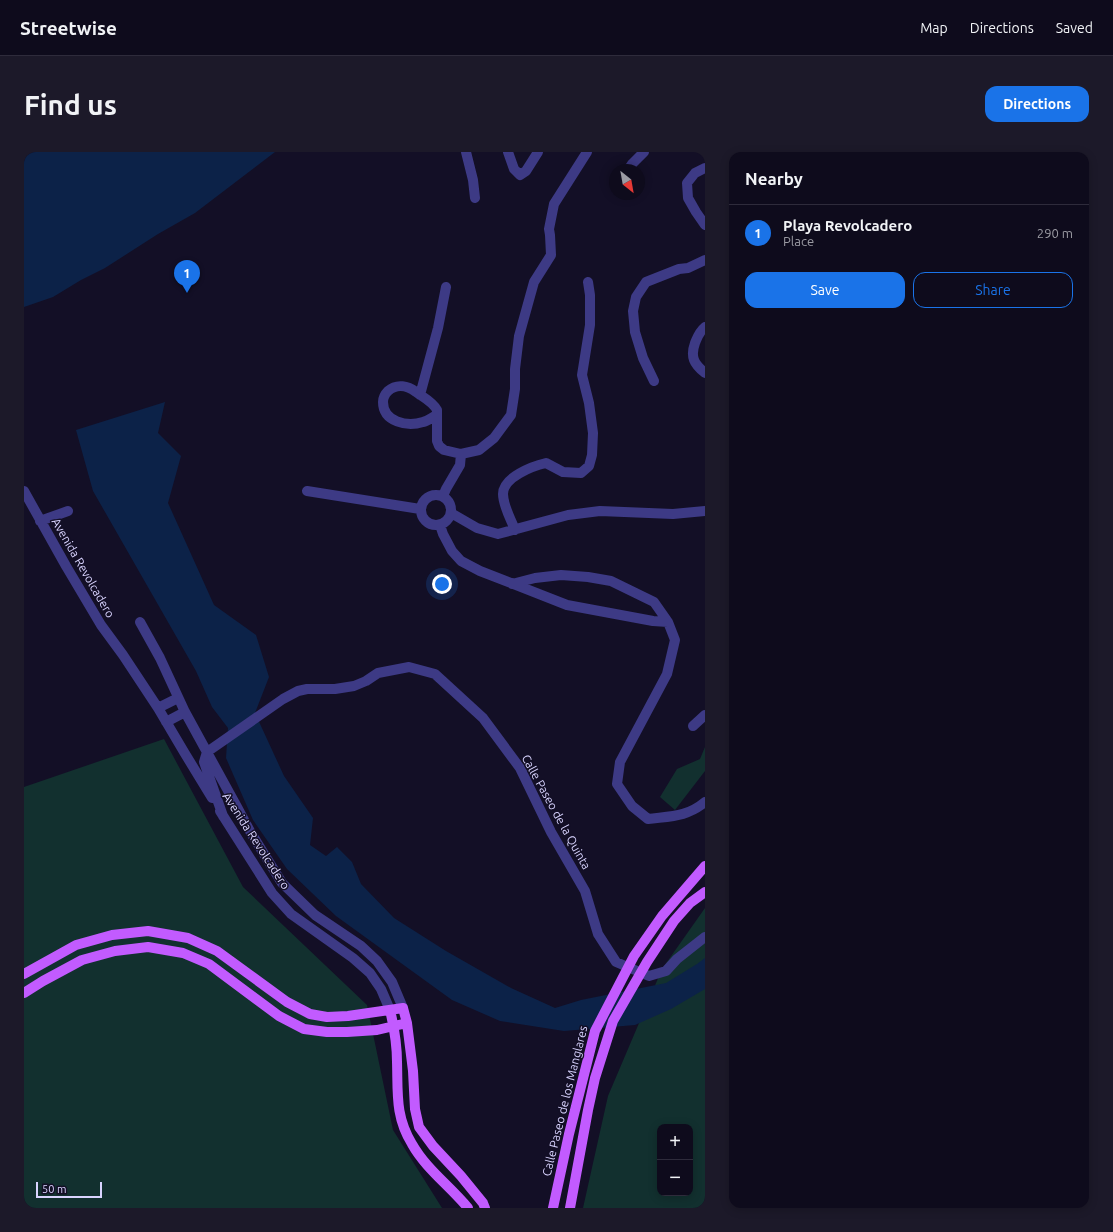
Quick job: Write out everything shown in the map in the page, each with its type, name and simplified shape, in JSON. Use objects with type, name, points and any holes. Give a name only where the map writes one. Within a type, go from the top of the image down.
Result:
[{"type":"main road","name":"Calle Paseo de los Manglares","points":[[553,1208],[582,1079],[595,1031],[634,956],[662,916],[705,866]]},
{"type":"main road","name":"Calle Paseo de los Manglares","points":[[570,1208],[595,1078],[613,1021],[647,962],[674,921],[690,903],[705,892]]},
{"type":"main road","points":[[24,974],[76,945],[112,935],[148,931],[188,938],[217,950],[287,1002],[310,1014],[327,1017],[348,1016],[403,1008]]},
{"type":"main road","points":[[24,993],[82,960],[115,951],[148,947],[183,953],[209,964],[279,1016],[304,1029],[327,1032],[347,1032],[377,1030],[407,1023]]},
{"type":"main road","name":"Avenida Revolcadero","points":[[403,1008],[407,1023],[413,1071],[415,1109],[419,1127],[433,1146],[461,1176],[483,1203],[485,1208]]},
{"type":"main road","name":"Avenida Revolcadero","points":[[390,1010],[394,1027],[397,1061],[396,1089],[402,1125],[411,1144],[423,1160],[468,1208]]},
{"type":"street","points":[[466,152],[473,180],[475,198]]},
{"type":"street","points":[[508,152],[514,169],[520,175],[526,171],[538,152]]},
{"type":"street","points":[[437,415],[423,422],[404,423],[395,421],[387,415],[383,407],[382,400],[391,389],[398,386],[404,386],[412,389],[435,405],[437,410],[437,415],[437,441],[439,446],[444,450],[461,454],[479,450],[494,438],[511,415],[515,389],[515,369],[519,336],[534,282],[551,254],[549,229],[551,212],[554,204],[587,152]]},
{"type":"street","points":[[632,164],[644,152]]},
{"type":"street","points":[[705,168],[695,173],[687,183],[688,198],[705,225]]},
{"type":"street","points":[[654,381],[642,358],[635,332],[633,311],[636,297],[646,282],[679,269],[688,268],[705,260]]},
{"type":"street","points":[[515,530],[505,504],[503,493],[506,486],[512,479],[535,465],[546,463],[563,472],[574,473],[581,473],[589,466],[592,455],[593,433],[582,375],[590,325],[590,296],[588,282]]},
{"type":"street","points":[[420,395],[438,328],[446,287]]},
{"type":"street","points":[[705,327],[697,336],[701,341],[693,349],[693,358],[698,367],[705,373]]},
{"type":"street","points":[[443,496],[460,465],[461,454]]},
{"type":"street","name":"Avenida Revolcadero","points":[[24,491],[101,625],[158,708],[264,882],[291,914],[353,958],[370,973],[381,989],[390,1010]]},
{"type":"street","points":[[307,491],[420,509]]},
{"type":"street","points":[[438,495],[443,496],[449,502],[452,509],[449,519],[440,526],[433,526],[427,523],[423,518],[420,509],[424,500],[428,497],[438,495]]},
{"type":"street","points":[[40,521],[68,511]]},
{"type":"street","points":[[451,513],[477,528],[498,534],[568,515],[600,511],[673,514],[705,511]]},
{"type":"street","points":[[440,526],[442,534],[452,551],[461,560],[480,571],[567,605],[652,621],[668,622]]},
{"type":"street","points":[[512,584],[535,578],[561,575],[588,577],[611,581],[654,602],[668,622],[675,640],[667,674],[620,762],[617,784],[632,806],[648,819],[679,816],[696,809],[705,802]]},
{"type":"street","name":"Avenida Revolcadero","points":[[140,622],[160,658],[185,712],[251,833],[282,882],[316,915],[361,946],[377,962],[392,982],[403,1008]]},
{"type":"street","name":"Calle Paseo de la Quinta","points":[[207,752],[283,699],[298,691],[335,690],[354,686],[366,681],[378,673],[409,667],[435,674],[483,718],[520,768],[551,832],[585,891],[598,934],[616,962],[649,976],[666,971],[705,936]]},
{"type":"street","points":[[158,708],[178,698]]},
{"type":"street","points":[[166,722],[185,712]]},
{"type":"street","points":[[693,726],[705,715]]},
{"type":"street","points":[[207,752],[204,762],[224,816]]},
{"type":"street","points":[[353,958],[361,946]]},
{"type":"green space","points":[[164,739],[243,887],[367,1005],[393,1130],[442,1208],[24,1208],[24,787]]},
{"type":"green space","points":[[705,747],[705,771],[675,810],[660,797],[677,769],[700,759]]},
{"type":"green space","points":[[705,908],[705,1208],[583,1208],[608,1096],[662,969]]},
{"type":"water","points":[[24,152],[275,152],[195,213],[158,234],[105,268],[81,280],[53,297],[24,307]]},
{"type":"water","points":[[165,402],[158,433],[181,456],[168,503],[214,605],[256,635],[269,677],[255,713],[284,776],[313,818],[310,845],[326,856],[337,847],[352,862],[361,884],[394,918],[446,951],[511,988],[555,1008],[581,1000],[666,983],[705,958],[705,989],[671,1009],[635,1025],[564,1031],[500,1021],[452,1000],[336,916],[287,869],[253,820],[226,758],[228,728],[212,707],[196,671],[93,491],[76,430]]},
{"type":"place","name":"Playa Revolcadero","points":[[187,293]]}]
